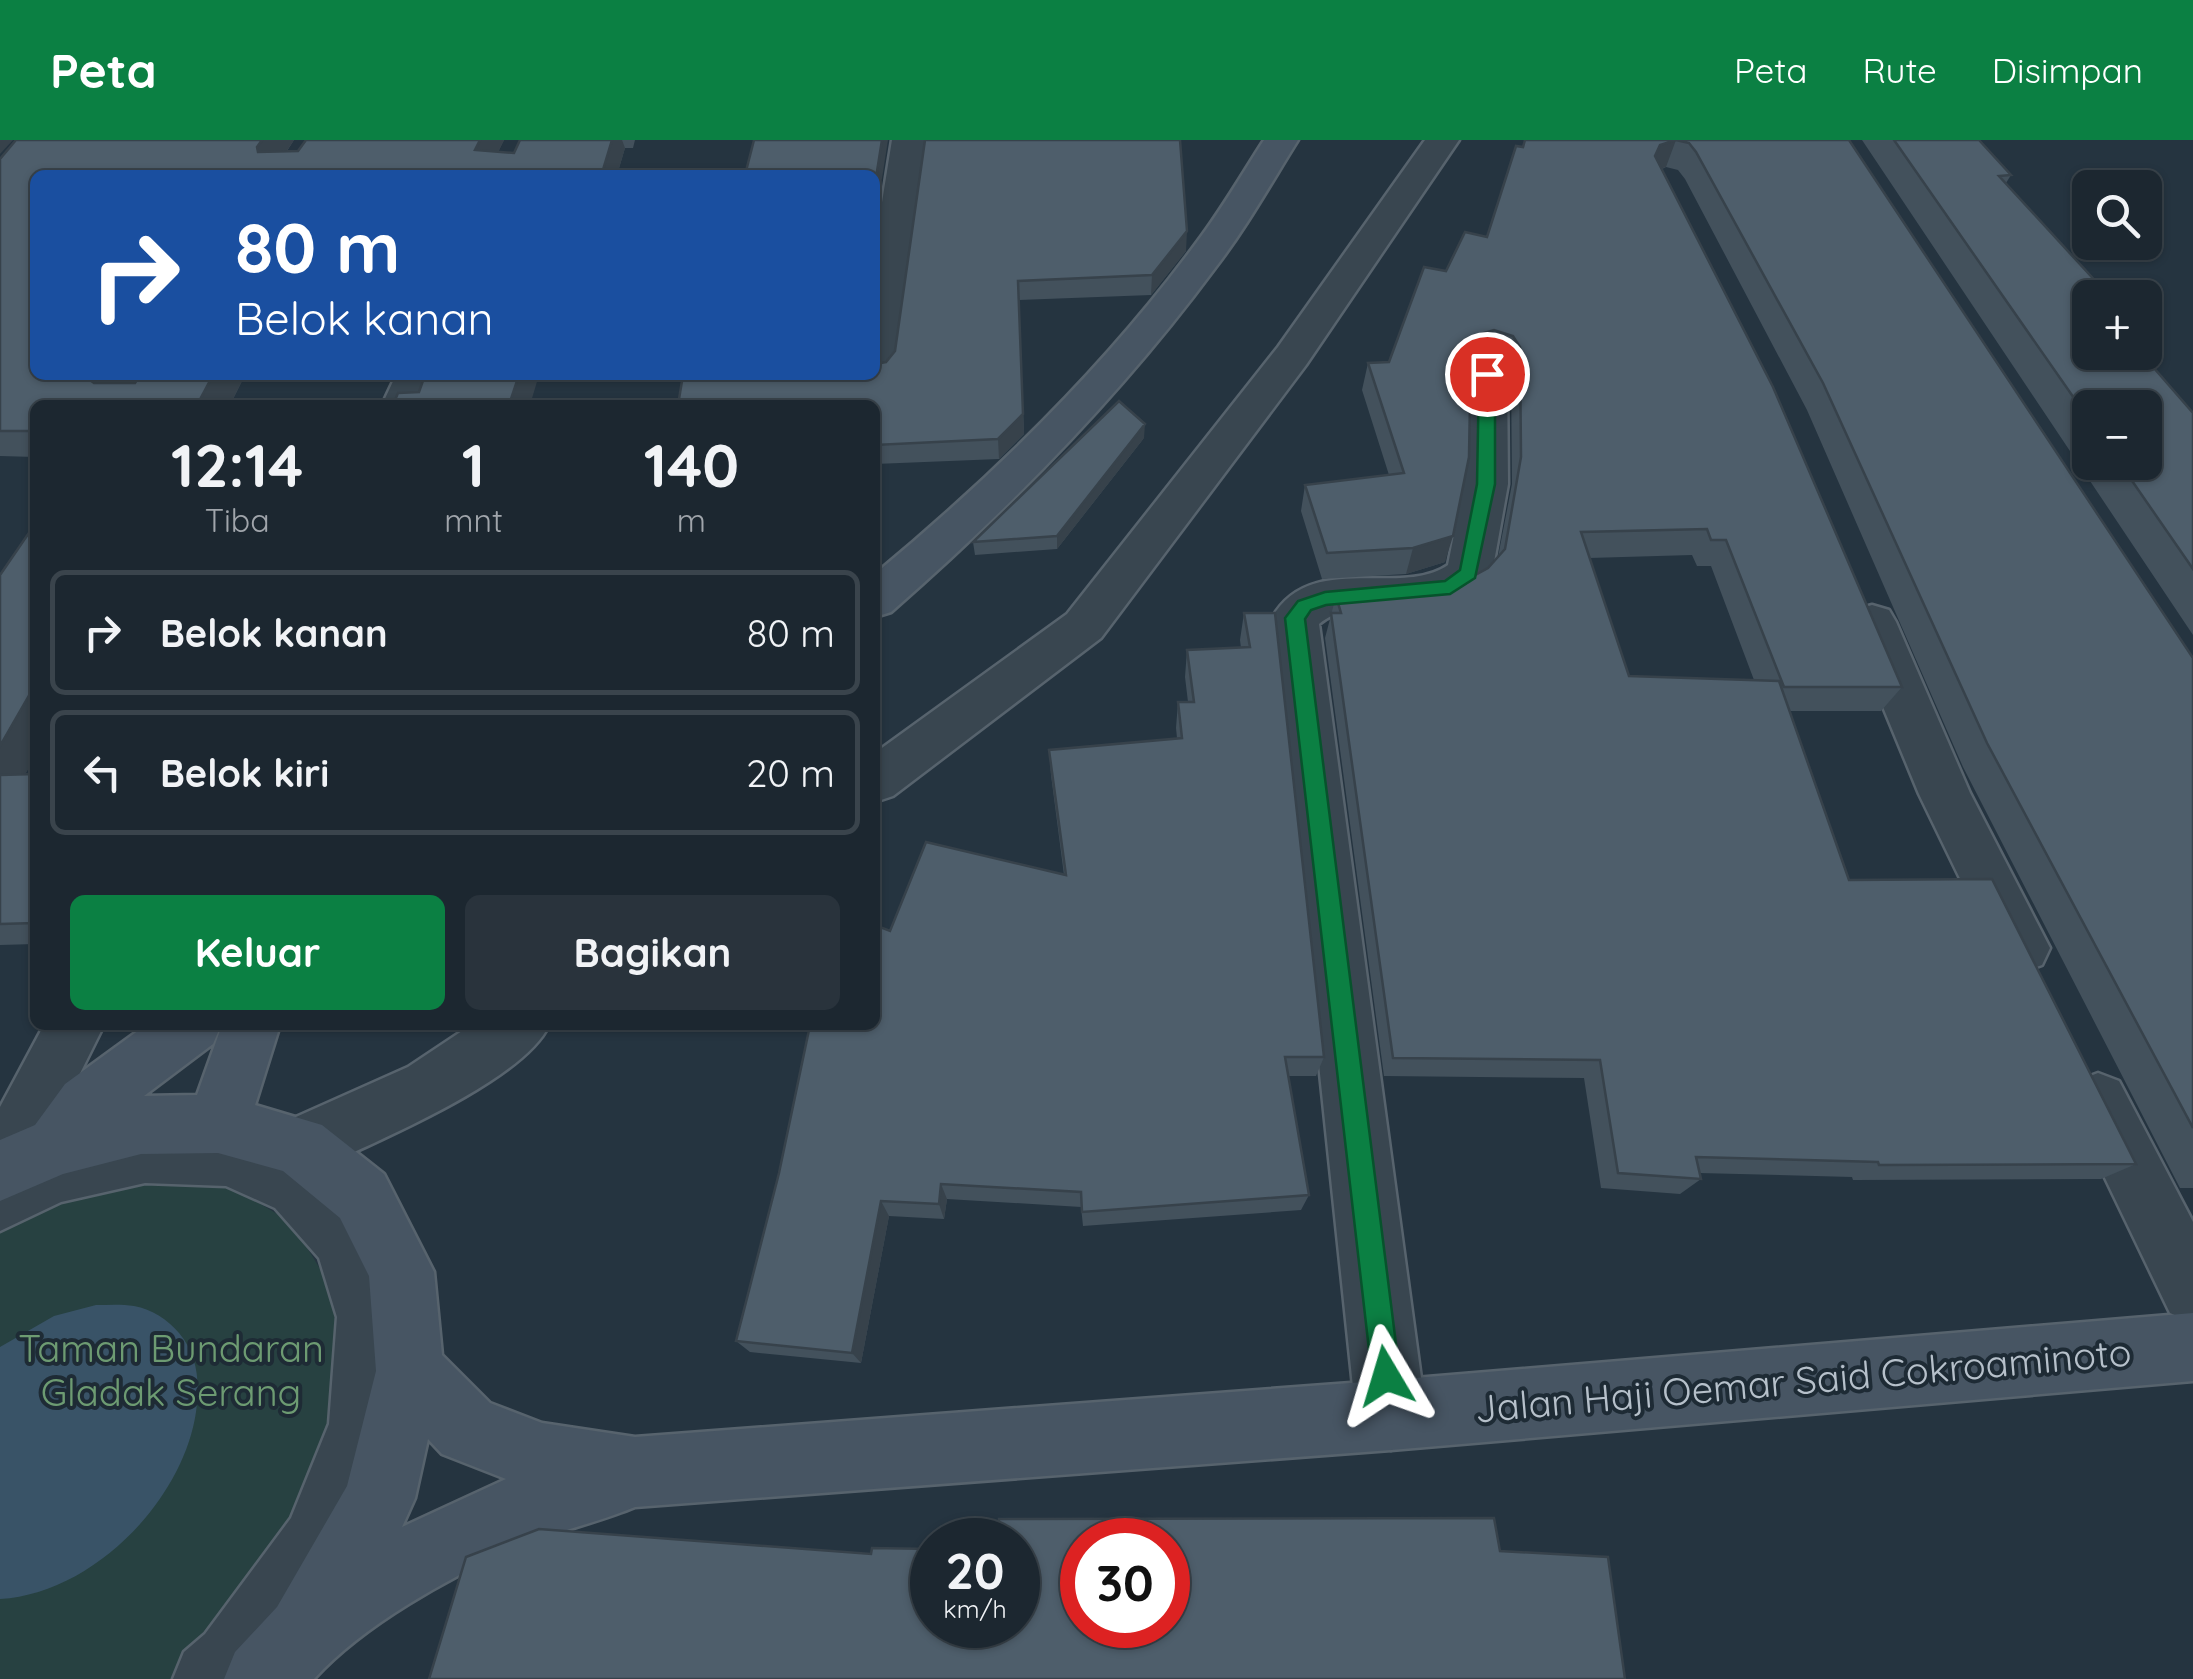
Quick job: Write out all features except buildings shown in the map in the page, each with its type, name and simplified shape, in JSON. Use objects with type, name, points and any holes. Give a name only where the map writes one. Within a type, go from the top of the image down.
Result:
[{"type":"main road","points":[[880,596],[962,527],[1060,427],[1203,260],[1280,140]]},
{"type":"main road","points":[[56,1146],[86,1104],[185,1030]]},
{"type":"main road","points":[[218,1124],[249,1030]]},
{"type":"main road","points":[[0,1170],[56,1146],[141,1125],[218,1124],[300,1146],[362,1196],[401,1272],[410,1372],[379,1498],[283,1656]]},
{"type":"main road","name":"Jalan Haji Oemar Said Cokroaminoto","points":[[635,1472],[1391,1414],[2193,1346]]},
{"type":"main road","points":[[410,1372],[467,1428],[542,1458],[635,1472]]},
{"type":"main road","points":[[283,1656],[426,1554],[508,1514],[635,1472]]},
{"type":"street","points":[[880,332],[909,140]]},
{"type":"street","points":[[880,776],[1084,626],[1292,356],[1442,140]]},
{"type":"street","points":[[1391,1414],[1295,618],[1304,606],[1325,598],[1450,587],[1469,573],[1486,484],[1487,374]]},
{"type":"street","points":[[1852,576],[1945,794],[2043,989]]},
{"type":"street","points":[[0,1170],[72,1030]]},
{"type":"street","points":[[300,1146],[429,1087],[513,1030]]},
{"type":"street","points":[[2078,1060],[2193,1290]]},
{"type":"street","points":[[0,1200],[53,1174],[144,1153],[228,1156],[297,1186],[346,1240],[370,1318],[364,1424],[317,1543],[232,1662],[211,1679]]},
{"type":"green space","name":"Taman Bundaran Gladak Serang","points":[[160,1176],[234,1188],[292,1223],[333,1290],[344,1379],[319,1486],[180,1679],[0,1679],[0,1219],[76,1188]]},
{"type":"water","points":[[96,1305],[129,1305],[147,1310],[170,1324],[185,1342],[194,1360],[198,1391],[188,1445],[153,1509],[99,1561],[68,1580],[34,1593],[0,1599],[0,1347],[54,1316]]},
{"type":"route","points":[[1386,1376],[1294,640],[1295,618],[1304,606],[1325,598],[1450,587],[1469,573],[1486,484],[1487,374]]}]
